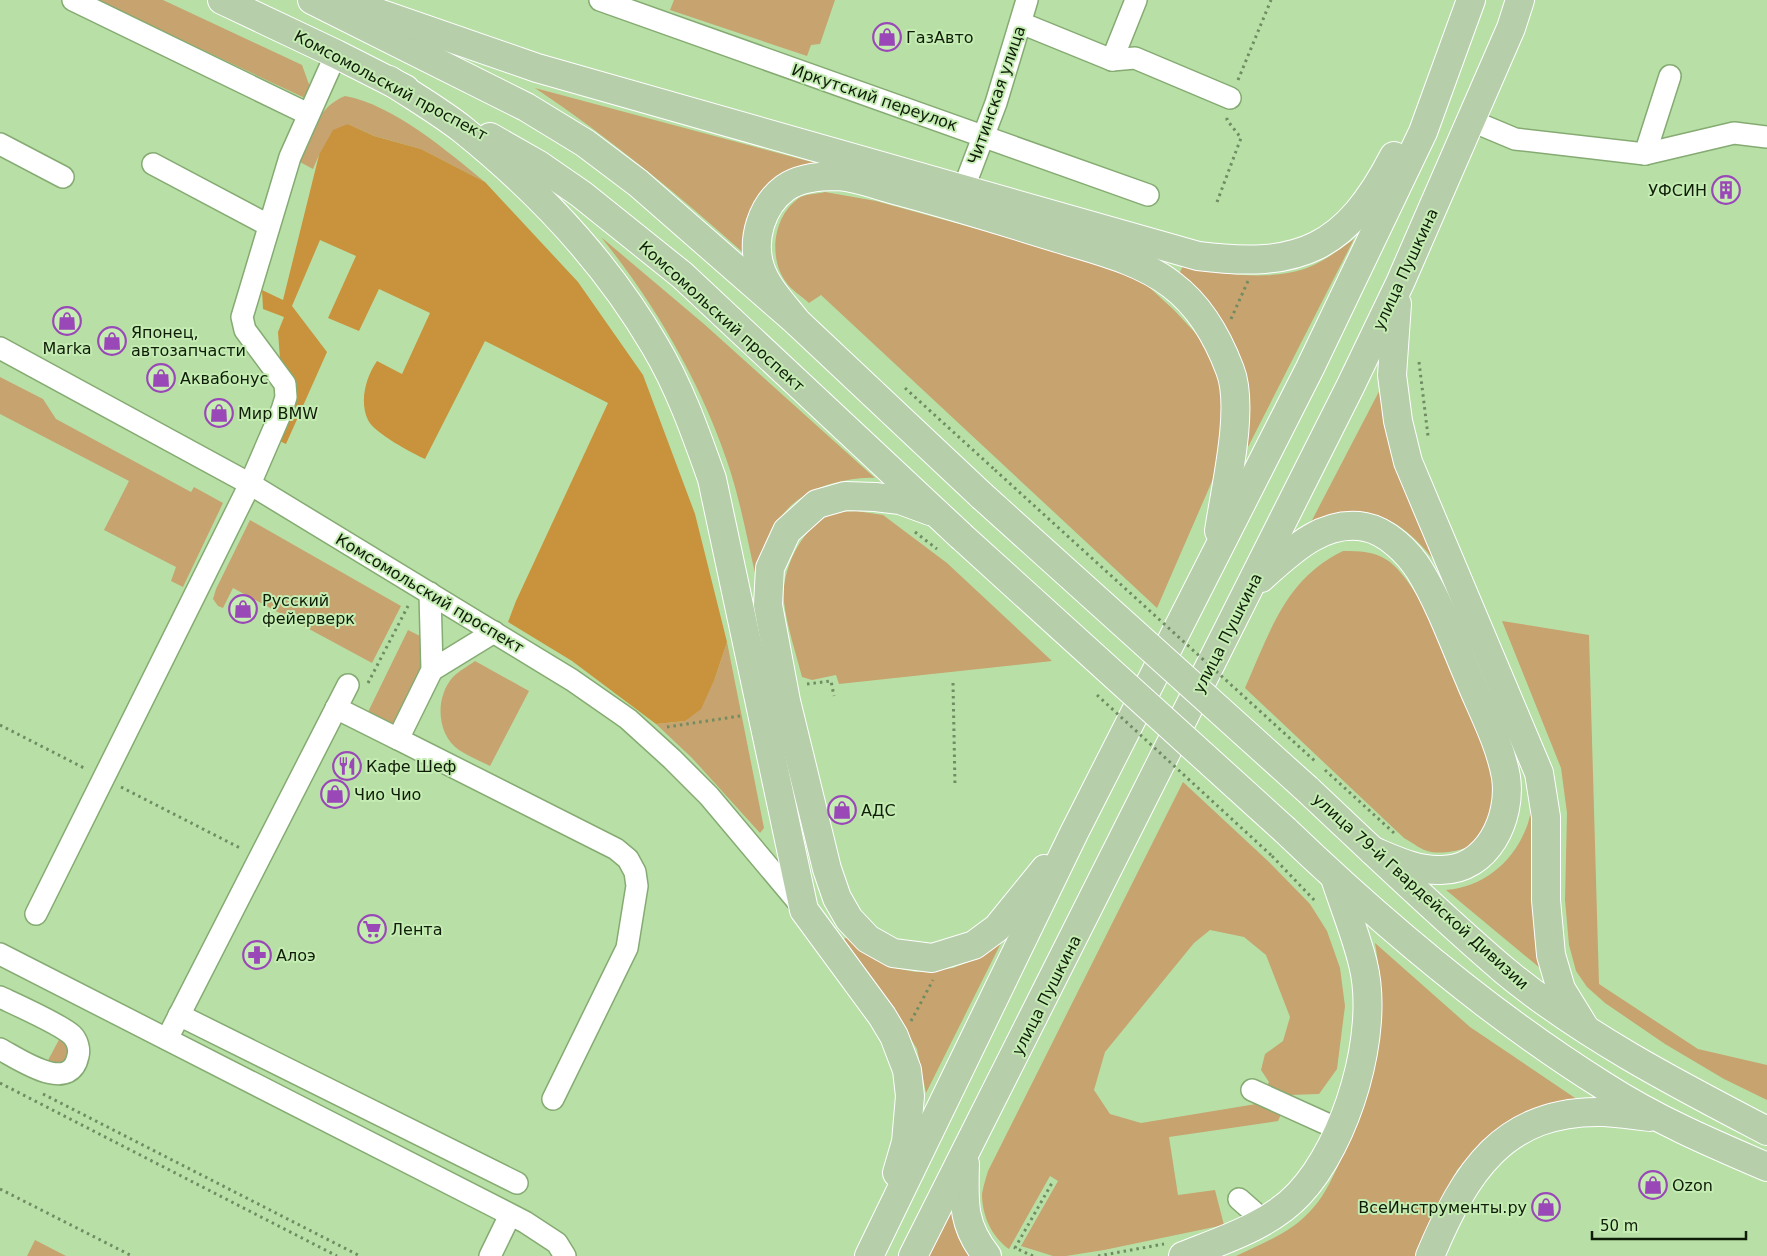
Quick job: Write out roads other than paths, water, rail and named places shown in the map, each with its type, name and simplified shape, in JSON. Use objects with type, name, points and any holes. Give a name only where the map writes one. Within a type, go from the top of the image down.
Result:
[{"type":"main road","name":"Комсомольский проспект","points":[[222,0],[389,80],[539,165],[581,194],[682,275],[936,513],[952,544],[1285,830],[1335,878]]},
{"type":"main road","points":[[312,0],[526,107],[585,142],[638,183],[797,322]]},
{"type":"main road","points":[[341,0],[537,68],[960,198],[1119,257],[1172,284],[1210,326],[1231,372],[1235,405],[1230,456],[1215,555]]},
{"type":"main road","name":"улица Пушкина","points":[[913,1256],[1249,589],[1400,283],[1472,121],[1511,28],[1520,0]]},
{"type":"main road","points":[[797,322],[770,287],[760,267],[757,247],[759,226],[768,207],[786,187],[813,177],[840,176],[960,198],[1198,256],[1234,260],[1258,260],[1308,251],[1333,237],[1363,208],[1391,162],[1469,6]]},
{"type":"main road","points":[[873,1248],[1074,833],[1310,368],[1423,132],[1469,6]]},
{"type":"main road","points":[[389,80],[460,128],[528,185],[574,234],[617,287],[656,347],[687,411],[712,479],[804,910],[882,1016],[894,1036],[907,1070],[910,1096],[906,1142],[873,1248]]},
{"type":"main road","points":[[1400,283],[1393,336],[1392,375],[1398,420],[1408,462],[1539,773],[1546,817],[1546,900],[1551,955],[1561,989],[1585,1028]]},
{"type":"main road","name":"улица 79-й Гвардейской Дивизии","points":[[797,322],[982,496],[1307,789],[1506,972],[1585,1028],[1650,1069],[1767,1131]]},
{"type":"main road","points":[[936,513],[900,500],[875,497],[845,496],[817,504],[787,531],[770,568],[768,605],[785,693],[817,835],[837,898],[849,919],[868,939],[893,953],[919,957],[939,956],[974,945],[997,928],[1074,833]]},
{"type":"main road","points":[[1249,589],[1298,545],[1322,533],[1349,525],[1368,528],[1394,542],[1420,571],[1445,622],[1498,746],[1506,777],[1508,806],[1499,831],[1484,852],[1463,867],[1442,870],[1412,866],[1373,851]]},
{"type":"main road","points":[[1335,878],[1491,1008],[1604,1086],[1698,1138],[1767,1167]]},
{"type":"main road","points":[[1183,1256],[1264,1221],[1299,1194],[1319,1166],[1352,1098],[1365,1037],[1367,999],[1363,965],[1335,878]]},
{"type":"main road","points":[[1430,1256],[1446,1219],[1469,1178],[1492,1150],[1519,1130],[1553,1118],[1586,1113],[1604,1112],[1660,1118]]},
{"type":"main road","points":[[965,1156],[964,1201],[968,1223],[974,1240],[987,1256]]},
{"type":"street","points":[[73,0],[308,114]]},
{"type":"street","name":"Иркутский переулок","points":[[600,0],[624,4],[1148,195]]},
{"type":"street","name":"Читинская улица","points":[[960,198],[984,135],[1027,0]]},
{"type":"street","points":[[1112,60],[1136,0]]},
{"type":"street","points":[[1021,23],[1112,60],[1135,58],[1230,98]]},
{"type":"street","points":[[36,914],[250,484],[282,410],[286,397],[285,384],[280,374],[245,330],[242,317],[268,225],[290,157],[336,54]]},
{"type":"street","points":[[1645,154],[1670,76]]},
{"type":"street","points":[[1472,121],[1515,139],[1645,154],[1734,133],[1767,137]]},
{"type":"street","points":[[0,144],[63,177]]},
{"type":"street","points":[[153,164],[268,225]]},
{"type":"street","name":"Комсомольский проспект","points":[[0,348],[250,484],[572,680],[641,731],[709,796],[804,910]]},
{"type":"street","points":[[398,739],[432,670],[430,593]]},
{"type":"street","points":[[432,670],[494,632]]},
{"type":"street","points":[[167,1039],[336,708],[357,685]]},
{"type":"street","points":[[336,708],[616,849],[628,859],[635,872],[636,886],[628,948],[553,1099]]},
{"type":"street","points":[[0,954],[510,1215],[557,1243],[565,1256]]},
{"type":"street","points":[[0,996],[67,1031],[76,1041],[79,1056],[72,1068],[66,1073],[51,1075],[0,1049]]},
{"type":"street","points":[[179,1015],[517,1183]]},
{"type":"street","points":[[1252,1090],[1338,1130]]},
{"type":"street","points":[[1239,1199],[1264,1221]]},
{"type":"street","points":[[490,1256],[510,1215]]},
{"type":"place","name":"ГазАвто","points":[[887,37]]},
{"type":"place","name":"УФСИН","points":[[1726,190]]},
{"type":"place","name":"Marka","points":[[67,321]]},
{"type":"place","name":"Японец, автозапчасти","points":[[112,341]]},
{"type":"place","name":"Аквабонус","points":[[161,378]]},
{"type":"place","name":"Мир BMW","points":[[219,413]]},
{"type":"place","name":"Русский фейерверк","points":[[243,609]]},
{"type":"place","name":"Кафе Шеф","points":[[347,766]]},
{"type":"place","name":"Чио Чио","points":[[335,794]]},
{"type":"place","name":"АДС","points":[[842,810]]},
{"type":"place","name":"Лента","points":[[372,929]]},
{"type":"place","name":"Алоэ","points":[[257,955]]},
{"type":"place","name":"Ozon","points":[[1653,1185]]},
{"type":"place","name":"ВсеИнструменты.ру","points":[[1546,1207]]}]
